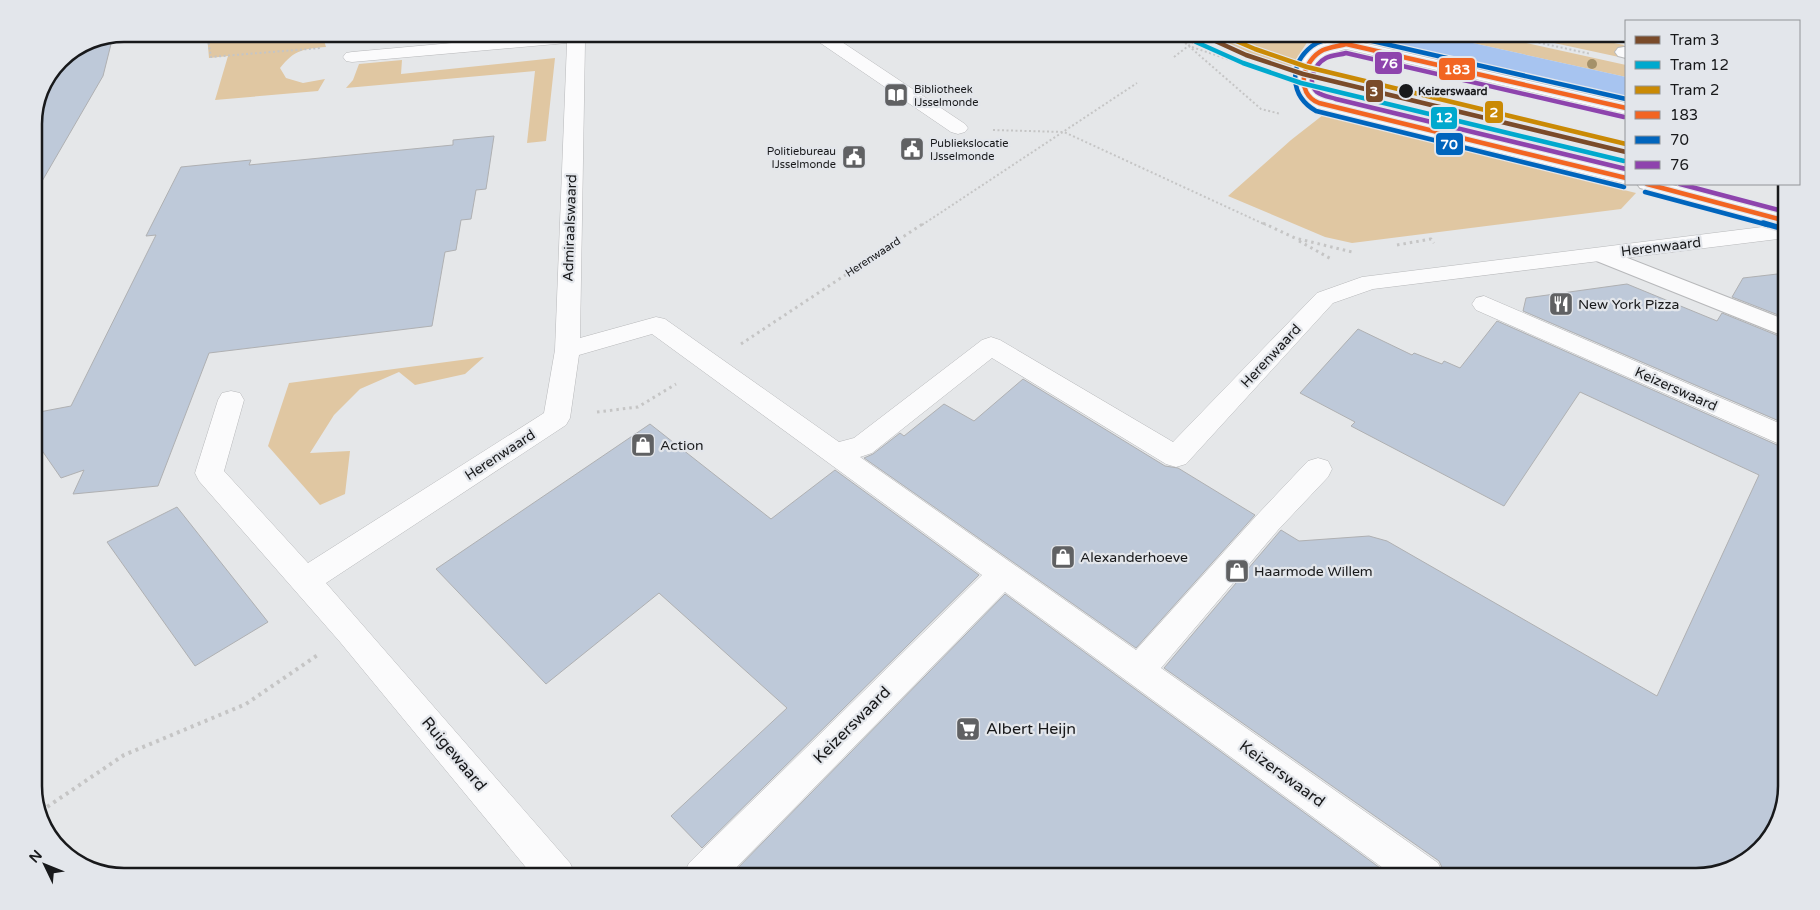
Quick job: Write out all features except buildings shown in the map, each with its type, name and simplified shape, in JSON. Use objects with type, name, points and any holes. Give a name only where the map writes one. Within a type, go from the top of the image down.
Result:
[{"type":"street","points":[[352,57],[520,42]]},
{"type":"street","name":"Admiraalswaard","points":[[557,418],[567,350],[576,42]]},
{"type":"street","points":[[830,42],[958,128]]},
{"type":"street","name":"Herenwaard","points":[[834,453],[862,446],[991,346],[1176,457],[1325,298],[1370,282],[1777,232]]},
{"type":"street","name":"Keizerswaard","points":[[1484,304],[1777,433]]},
{"type":"street","points":[[567,350],[656,325],[709,364]]},
{"type":"street","name":"Keizerswaard","points":[[709,364],[1414,868]]},
{"type":"street","points":[[231,400],[209,473],[350,632]]},
{"type":"street","name":"Herenwaard","points":[[304,581],[557,418]]},
{"type":"street","points":[[1138,671],[1268,522],[1318,469]]},
{"type":"street","name":"Keizerswaard","points":[[710,868],[1003,574]]},
{"type":"street","name":"Ruigewaard","points":[[350,632],[550,868]]},
{"type":"lane","points":[[1625,108],[1346,44],[1323,50],[1315,56],[1303,74],[1303,86],[1310,99],[1333,107],[1625,178]]},
{"type":"lane","points":[[1651,185],[1777,219]]},
{"type":"lane","points":[[1602,254],[1777,325]]},
{"type":"path","points":[[208,42],[211,57],[354,45],[352,57]]},
{"type":"path","points":[[1184,42],[1189,46],[1303,86]]},
{"type":"path","points":[[1174,57],[1194,42]]},
{"type":"path","points":[[1537,42],[1597,55]]},
{"type":"path","name":"Herenwaard","points":[[557,418],[638,407],[709,364],[1137,83]]},
{"type":"path","points":[[958,128],[1064,132],[1295,238]]},
{"type":"path","points":[[46,808],[124,756],[246,704],[350,632]]},
{"type":"shaded area","points":[[208,42],[324,42],[326,47],[300,51],[290,57],[280,68],[286,78],[303,83],[325,79],[318,91],[215,100],[228,56],[209,58]]},
{"type":"shaded area","points":[[1221,42],[1307,42],[1289,70],[1219,44]]},
{"type":"shaded area","points":[[1468,42],[1521,42],[1625,65],[1625,77]]},
{"type":"shaded area","points":[[1550,42],[1609,42],[1624,45],[1619,57]]},
{"type":"shaded area","points":[[555,58],[546,141],[527,143],[535,71],[346,88],[353,80],[359,64],[402,60],[401,74]]},
{"type":"shaded area","points":[[1323,115],[1636,193],[1621,209],[1352,243],[1325,237],[1228,196],[1291,140]]},
{"type":"shaded area","points":[[484,357],[465,374],[415,385],[399,372],[360,389],[334,415],[310,453],[350,451],[345,494],[320,505],[268,446],[289,383]]},
{"type":"water","points":[[1373,42],[1468,42],[1625,77],[1625,100]]},
{"type":"tram line","name":"12","points":[[1196,42],[1243,63],[1301,83],[1624,161]]},
{"type":"tram line","name":"3","points":[[1218,42],[1246,55],[1303,74],[1625,152]]},
{"type":"tram line","name":"2","points":[[1239,42],[1307,67],[1625,144]]},
{"type":"transit line","name":"70","points":[[1320,42],[1312,46],[1299,62],[1295,81],[1300,99],[1316,111],[1624,187]]},
{"type":"transit line","name":"70","points":[[1377,42],[1625,99]]},
{"type":"transit line","name":"183","points":[[1625,108],[1346,44],[1323,50],[1317,54],[1308,65],[1303,79],[1303,87],[1306,93],[1313,101],[1319,103],[1625,178]]},
{"type":"transit line","name":"76","points":[[1624,117],[1346,53],[1328,57],[1322,61],[1313,74],[1312,79],[1312,84],[1317,92],[1336,99],[1625,169]]},
{"type":"transit line","name":"183","points":[[1651,185],[1777,219]]},
{"type":"transit line","name":"76","points":[[1684,185],[1777,210]]},
{"type":"transit line","name":"70","points":[[1645,192],[1777,227]]},
{"type":"place","name":"Keizerswaard","points":[[1406,91]]},
{"type":"place","name":"Bibliotheek IJsselmonde","points":[[896,95]]},
{"type":"place","name":"Publiekslocatie IJsselmonde","points":[[912,149]]},
{"type":"place","name":"Politiebureau IJsselmonde","points":[[854,157]]},
{"type":"place","name":"New York Pizza","points":[[1561,304]]},
{"type":"place","name":"Action","points":[[643,445]]},
{"type":"place","name":"Alexanderhoeve","points":[[1063,557]]},
{"type":"place","name":"Haarmode Willem","points":[[1237,571]]},
{"type":"place","name":"Albert Heijn","points":[[968,729]]}]
